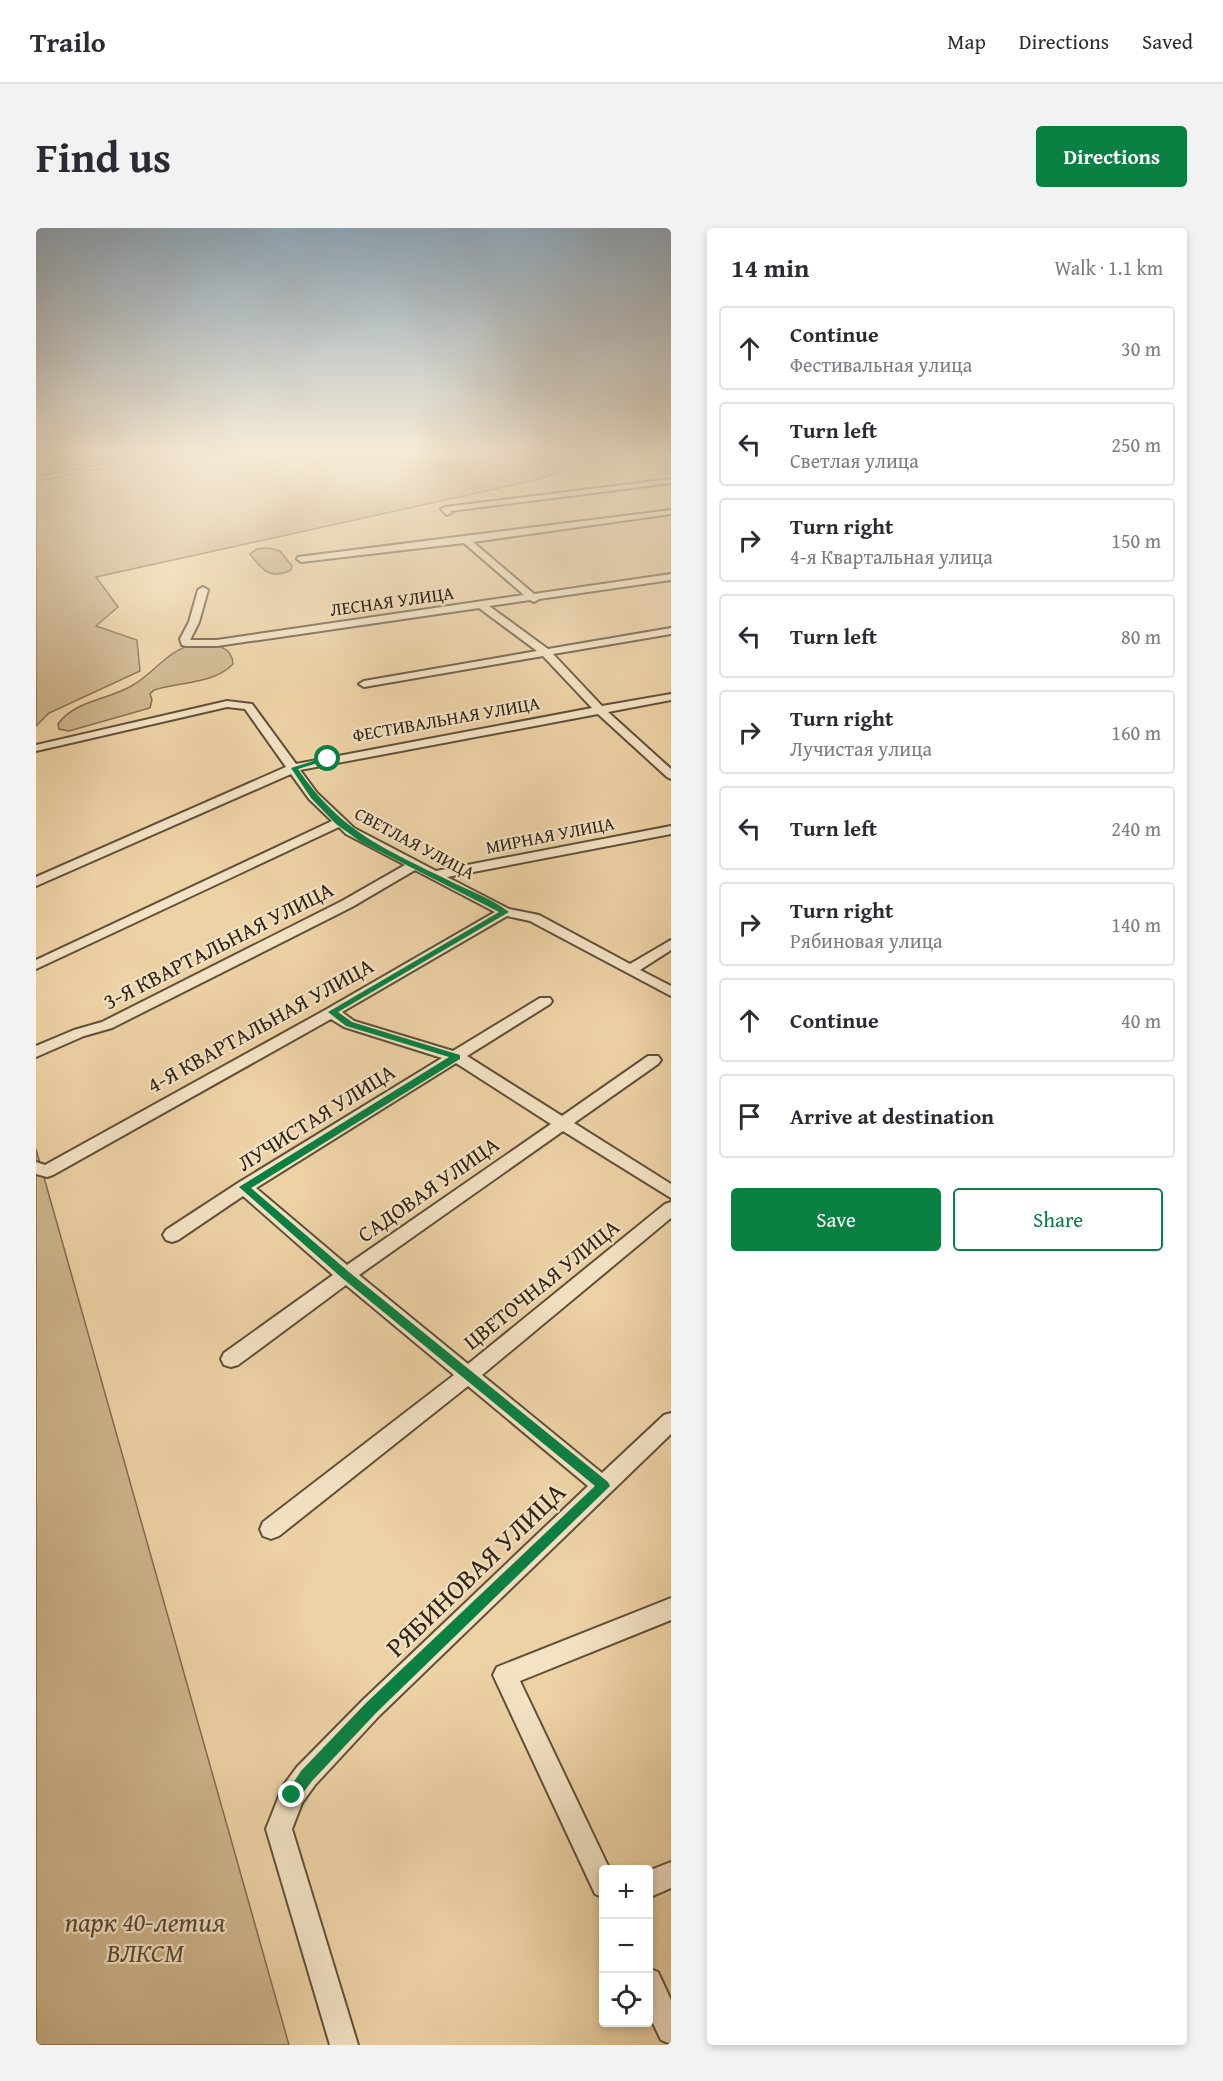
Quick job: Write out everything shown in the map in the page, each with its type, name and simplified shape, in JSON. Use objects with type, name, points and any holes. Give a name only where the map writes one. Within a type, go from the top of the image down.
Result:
[{"type":"street","points":[[301,559],[497,536]]},
{"type":"street","points":[[466,540],[534,599]]},
{"type":"street","name":"ЛЕСНАЯ УЛИЦА","points":[[203,590],[194,622],[185,639],[189,644],[217,643],[534,599],[671,577]]},
{"type":"street","points":[[481,605],[545,652],[600,710],[671,775]]},
{"type":"street","points":[[364,684],[671,631]]},
{"type":"street","name":"ФЕСТИВАЛЬНАЯ УЛИЦА","points":[[36,882],[294,768],[328,759],[671,697]]},
{"type":"street","name":"СВЕТЛАЯ УЛИЦА","points":[[36,748],[226,704],[248,705],[313,796],[339,822],[364,840],[505,912],[534,918],[671,992]]},
{"type":"street","points":[[36,965],[339,822]]},
{"type":"street","name":"МИРНАЯ УЛИЦА","points":[[436,875],[671,830]]},
{"type":"street","name":"3-Я КВАРТАЛЬНАЯ УЛИЦА","points":[[36,1052],[79,1033],[107,1025],[347,904],[414,865]]},
{"type":"street","name":"4-Я КВАРТАЛЬНАЯ УЛИЦА","points":[[36,1168],[47,1171],[332,1012],[505,912]]},
{"type":"street","points":[[630,970],[671,944]]},
{"type":"street","name":"ЛУЧИСТАЯ УЛИЦА","points":[[172,1235],[244,1187],[545,1001]]},
{"type":"street","points":[[332,1012],[349,1024],[457,1057],[671,1192]]},
{"type":"street","name":"САДОВАЯ УЛИЦА","points":[[231,1359],[346,1275],[653,1060]]},
{"type":"street","points":[[244,1187],[346,1275],[603,1486]]},
{"type":"street","name":"ЦВЕТОЧНАЯ УЛИЦА","points":[[271,1529],[468,1375],[671,1208]]},
{"type":"street","name":"РЯБИНОВАЯ УЛИЦА","points":[[344,2045],[279,1829],[292,1795],[306,1776],[371,1708],[671,1421]]},
{"type":"street","points":[[599,1875],[505,1675],[671,1609]]},
{"type":"street","points":[[653,1883],[671,1875]]},
{"type":"street","points":[[653,1992],[671,2030]]},
{"type":"green space","points":[[36,536],[283,536],[96,577],[118,607],[96,626],[137,640],[140,671],[49,713],[36,726]]},
{"type":"green space","points":[[268,548],[280,551],[292,566],[291,570],[272,574],[263,569],[250,554],[257,549]]},
{"type":"green space","points":[[195,644],[219,646],[229,652],[233,664],[225,671],[206,679],[154,690],[150,694],[152,700],[150,708],[69,731],[59,729],[58,724],[74,710],[124,690],[141,680],[177,651]]},
{"type":"green space","name":"парк 40-летия ВЛКСМ","points":[[36,1149],[289,2045],[36,2045]]},
{"type":"route","points":[[292,1795],[306,1776],[371,1708],[603,1486],[346,1275],[244,1187],[457,1057],[349,1024],[332,1012],[505,912],[364,840],[339,822],[313,796],[294,768],[328,759]]}]
